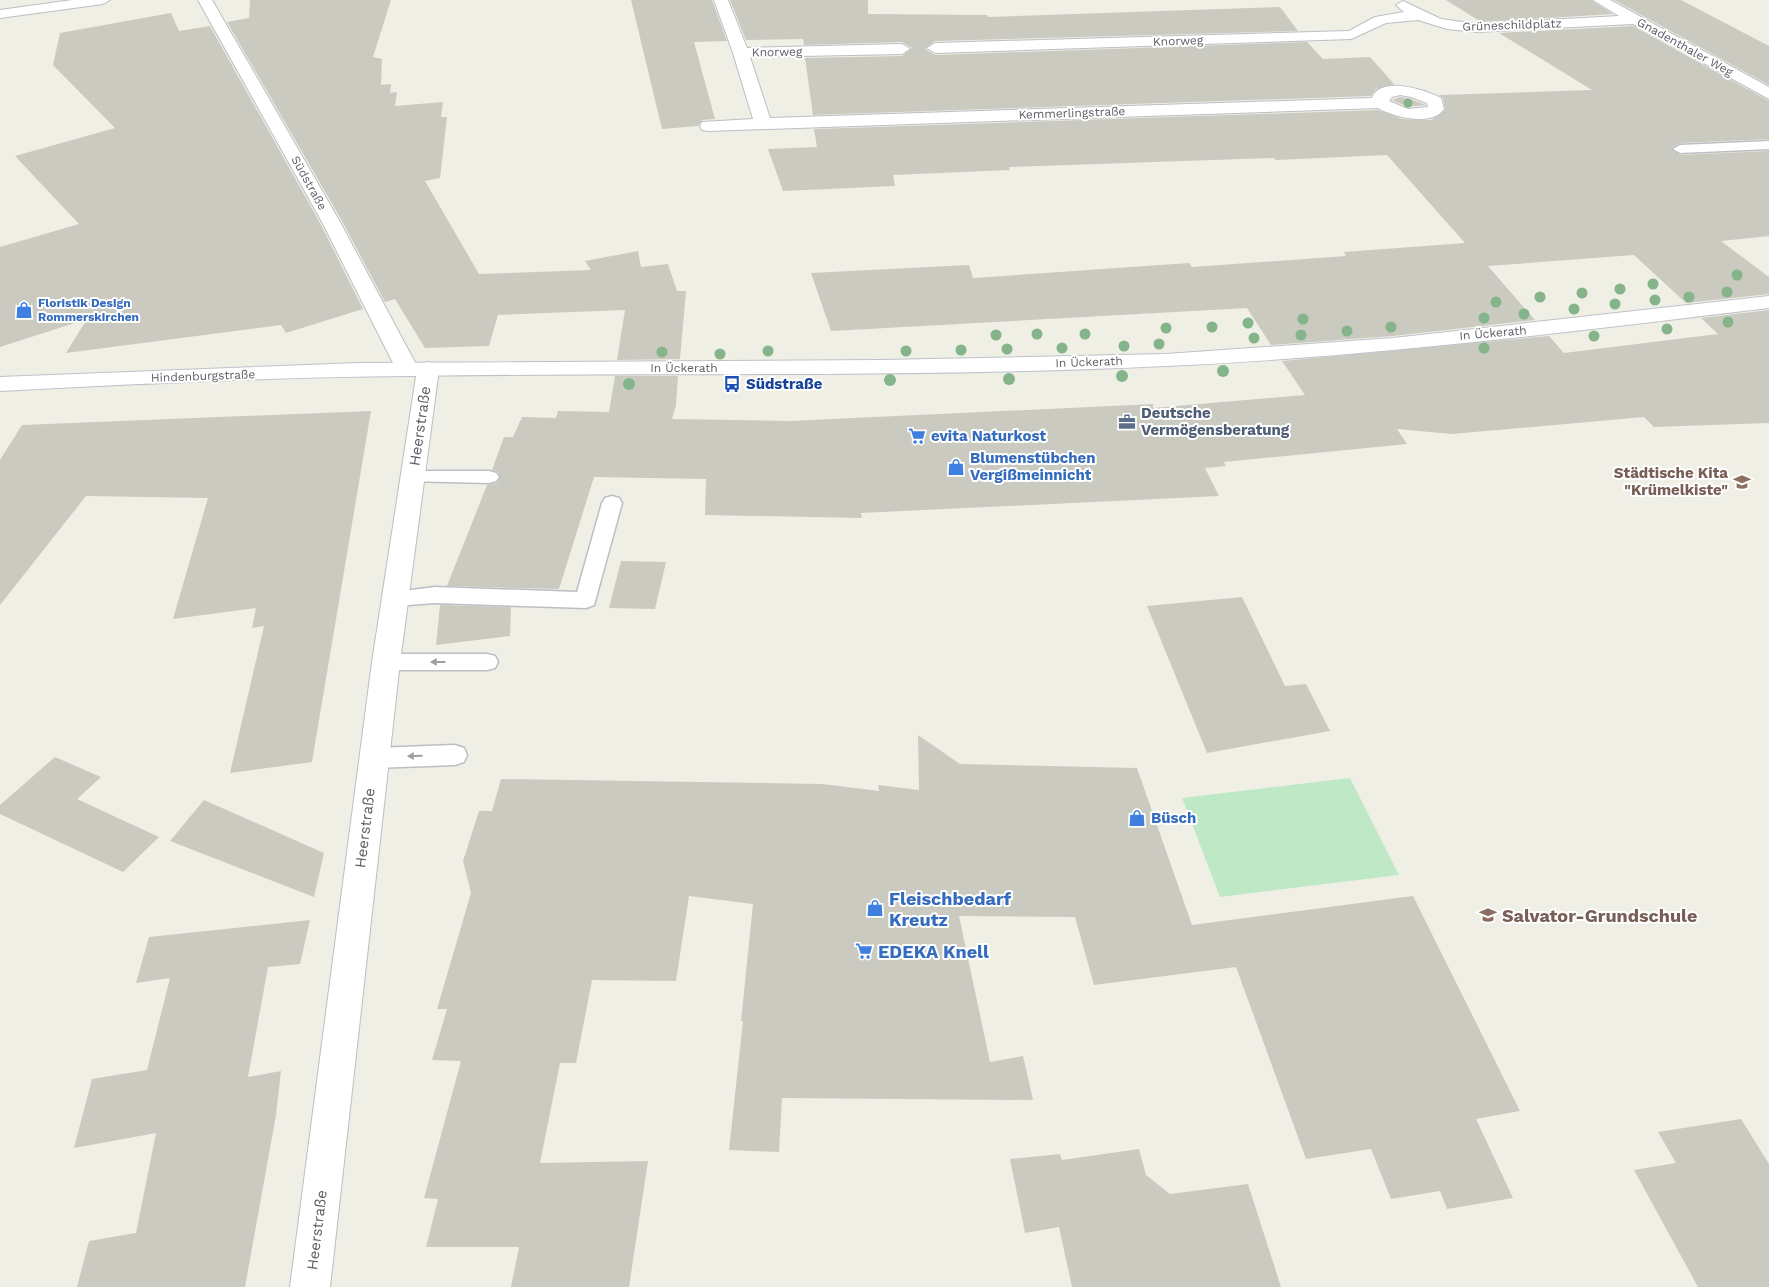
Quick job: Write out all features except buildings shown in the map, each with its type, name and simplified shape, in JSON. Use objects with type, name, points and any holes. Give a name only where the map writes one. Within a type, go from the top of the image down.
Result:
[{"type":"street","points":[[0,14],[103,0]]},
{"type":"street","name":"Südstraße","points":[[205,0],[417,369]]},
{"type":"street","points":[[721,0],[742,53],[762,123]]},
{"type":"street","name":"Grüneschildplatz","points":[[1396,0],[1416,16],[1454,27],[1476,28],[1636,20]]},
{"type":"street","name":"Gnadenthaler Weg","points":[[1600,0],[1769,94]]},
{"type":"street","name":"Knorweg","points":[[935,48],[1351,35],[1366,30],[1377,22],[1393,18],[1416,16]]},
{"type":"street","name":"Knorweg","points":[[742,53],[902,49]]},
{"type":"street","name":"Kemmerlingstraße","points":[[708,126],[1381,103]]},
{"type":"street","name":"In Ückerath","points":[[417,369],[976,365],[1168,360],[1331,348],[1542,329],[1769,302]]},
{"type":"street","name":"Hindenburgstraße","points":[[0,384],[417,369]]},
{"type":"street","name":"Heerstraße","points":[[310,1287],[386,662],[413,477],[417,369]]},
{"type":"lane","points":[[1680,149],[1769,145]]},
{"type":"lane","points":[[413,477],[489,477]]},
{"type":"lane","points":[[395,598],[435,595],[586,600],[612,502]]},
{"type":"lane","points":[[386,662],[487,662]]},
{"type":"lane","points":[[374,758],[456,754]]},
{"type":"green space","points":[[1350,778],[1399,875],[1220,897],[1182,798]]},
{"type":"place","name":"Floristik Design Rommerskirchen","points":[[24,310]]},
{"type":"place","name":"Südstraße","points":[[732,384]]},
{"type":"place","name":"Deutsche Vermögensberatung","points":[[1127,422]]},
{"type":"place","name":"evita Naturkost","points":[[917,436]]},
{"type":"place","name":"Blumenstübchen Vergißmeinnicht","points":[[956,467]]},
{"type":"place","name":"Städtische Kita \"Krümelkiste\"","points":[[1742,482]]},
{"type":"place","name":"Büsch","points":[[1137,818]]},
{"type":"place","name":"Fleischbedarf Kreutz","points":[[875,908]]},
{"type":"place","name":"Salvator-Grundschule","points":[[1488,915]]},
{"type":"place","name":"EDEKA Knell","points":[[864,951]]}]
